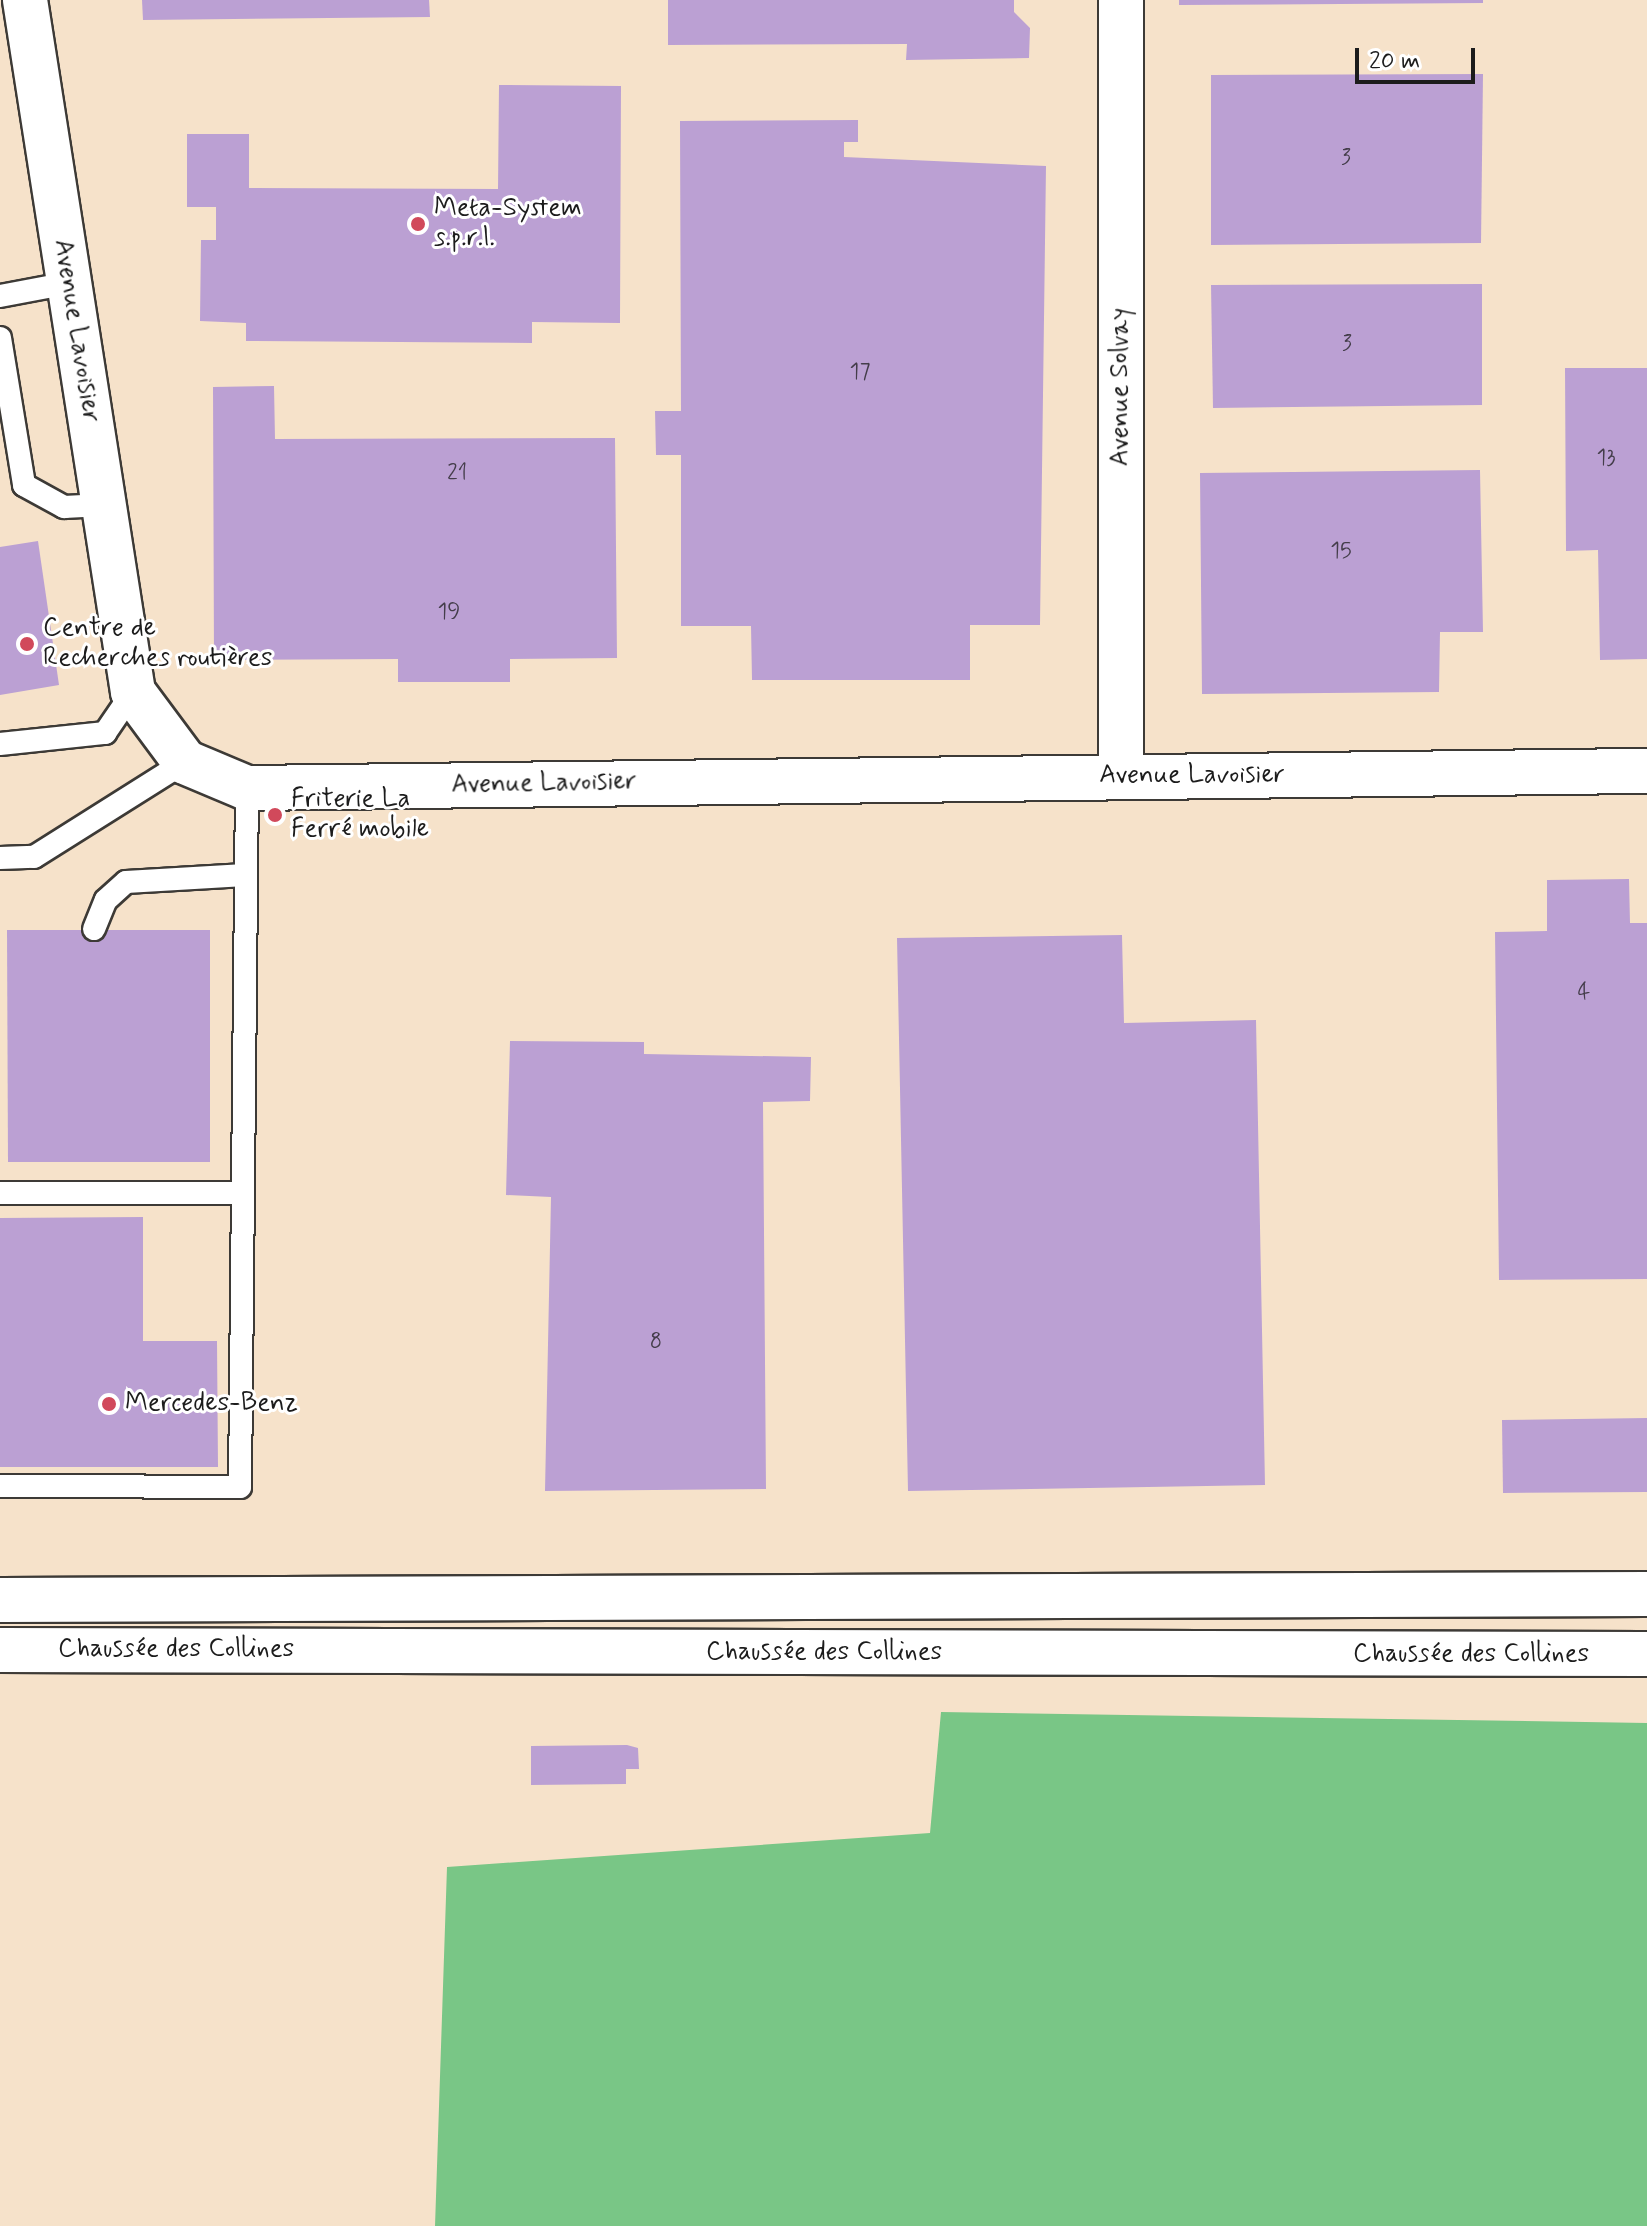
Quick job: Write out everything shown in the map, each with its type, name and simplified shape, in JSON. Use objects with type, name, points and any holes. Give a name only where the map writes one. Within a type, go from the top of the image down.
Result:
[{"type":"main road","name":"Avenue Lavoisier","points":[[25,0],[133,692],[185,762],[247,788],[1121,774],[1647,771]]},
{"type":"main road","name":"Avenue Solvay","points":[[1121,0],[1121,774]]},
{"type":"main road","name":"Chaussée des Collines","points":[[0,1600],[1647,1594]]},
{"type":"main road","name":"Chaussée des Collines","points":[[0,1650],[1647,1654]]},
{"type":"lane","points":[[0,296],[69,283]]},
{"type":"lane","points":[[0,338],[24,485],[64,507],[103,505]]},
{"type":"lane","points":[[0,744],[105,733],[133,692]]},
{"type":"lane","points":[[0,858],[34,857],[185,762]]},
{"type":"lane","points":[[0,1486],[240,1487],[239,1193],[247,1169],[247,788]]},
{"type":"lane","points":[[94,929],[106,900],[126,882],[245,875]]},
{"type":"lane","points":[[0,1193],[239,1193]]},
{"type":"green space","points":[[941,1712],[1647,1723],[1647,2226],[435,2226],[447,1867],[930,1833]]},
{"type":"building","points":[[142,0],[429,0],[430,17],[143,20]]},
{"type":"building","points":[[668,0],[1014,0],[1014,12],[1030,28],[1029,58],[906,60],[907,44],[668,45]]},
{"type":"building","points":[[1179,0],[1483,0],[1483,3],[1179,5]]},
{"type":"building","points":[[1483,74],[1481,243],[1211,245],[1211,75]]},
{"type":"building","name":"Meta-System s.p.r.l.","points":[[499,85],[621,86],[620,323],[532,322],[532,343],[246,341],[246,323],[200,321],[201,240],[216,240],[216,207],[187,207],[187,134],[249,134],[249,188],[498,189]]},
{"type":"building","points":[[858,120],[858,142],[844,142],[844,157],[1046,166],[1040,625],[970,625],[970,680],[752,680],[751,626],[681,626],[681,455],[656,455],[655,411],[681,411],[680,121]]},
{"type":"building","points":[[1482,284],[1482,405],[1213,408],[1211,285]]},
{"type":"building","points":[[1565,368],[1647,368],[1647,659],[1600,660],[1598,550],[1566,551]]},
{"type":"building","points":[[274,386],[275,439],[615,438],[617,658],[510,659],[510,682],[398,682],[398,659],[214,660],[213,387]]},
{"type":"building","points":[[1480,470],[1483,632],[1440,632],[1439,692],[1202,694],[1200,473]]},
{"type":"building","name":"Centre de Recherches routières","points":[[38,541],[59,685],[0,695],[0,547]]},
{"type":"building","points":[[1629,879],[1630,923],[1647,923],[1647,1279],[1499,1280],[1495,932],[1547,931],[1547,880]]},
{"type":"building","points":[[7,930],[210,930],[210,1162],[8,1162]]},
{"type":"building","points":[[1122,935],[1124,1023],[1256,1020],[1265,1485],[908,1491],[897,938]]},
{"type":"building","points":[[510,1041],[644,1042],[644,1054],[811,1057],[810,1101],[763,1102],[766,1489],[545,1491],[551,1197],[506,1195]]},
{"type":"building","name":"Mercedes-Benz","points":[[143,1217],[143,1341],[217,1341],[218,1467],[0,1467],[0,1218]]},
{"type":"building","points":[[1647,1418],[1647,1492],[1503,1493],[1502,1420]]},
{"type":"building","points":[[627,1745],[638,1748],[639,1769],[626,1769],[626,1784],[531,1785],[531,1746]]},
{"type":"place","name":"Meta-System s.p.r.l.","points":[[418,224]]},
{"type":"place","name":"Centre de Recherches routières","points":[[27,644]]},
{"type":"place","name":"Friterie La Ferré mobile","points":[[275,815]]},
{"type":"place","name":"Mercedes-Benz","points":[[109,1404]]}]
